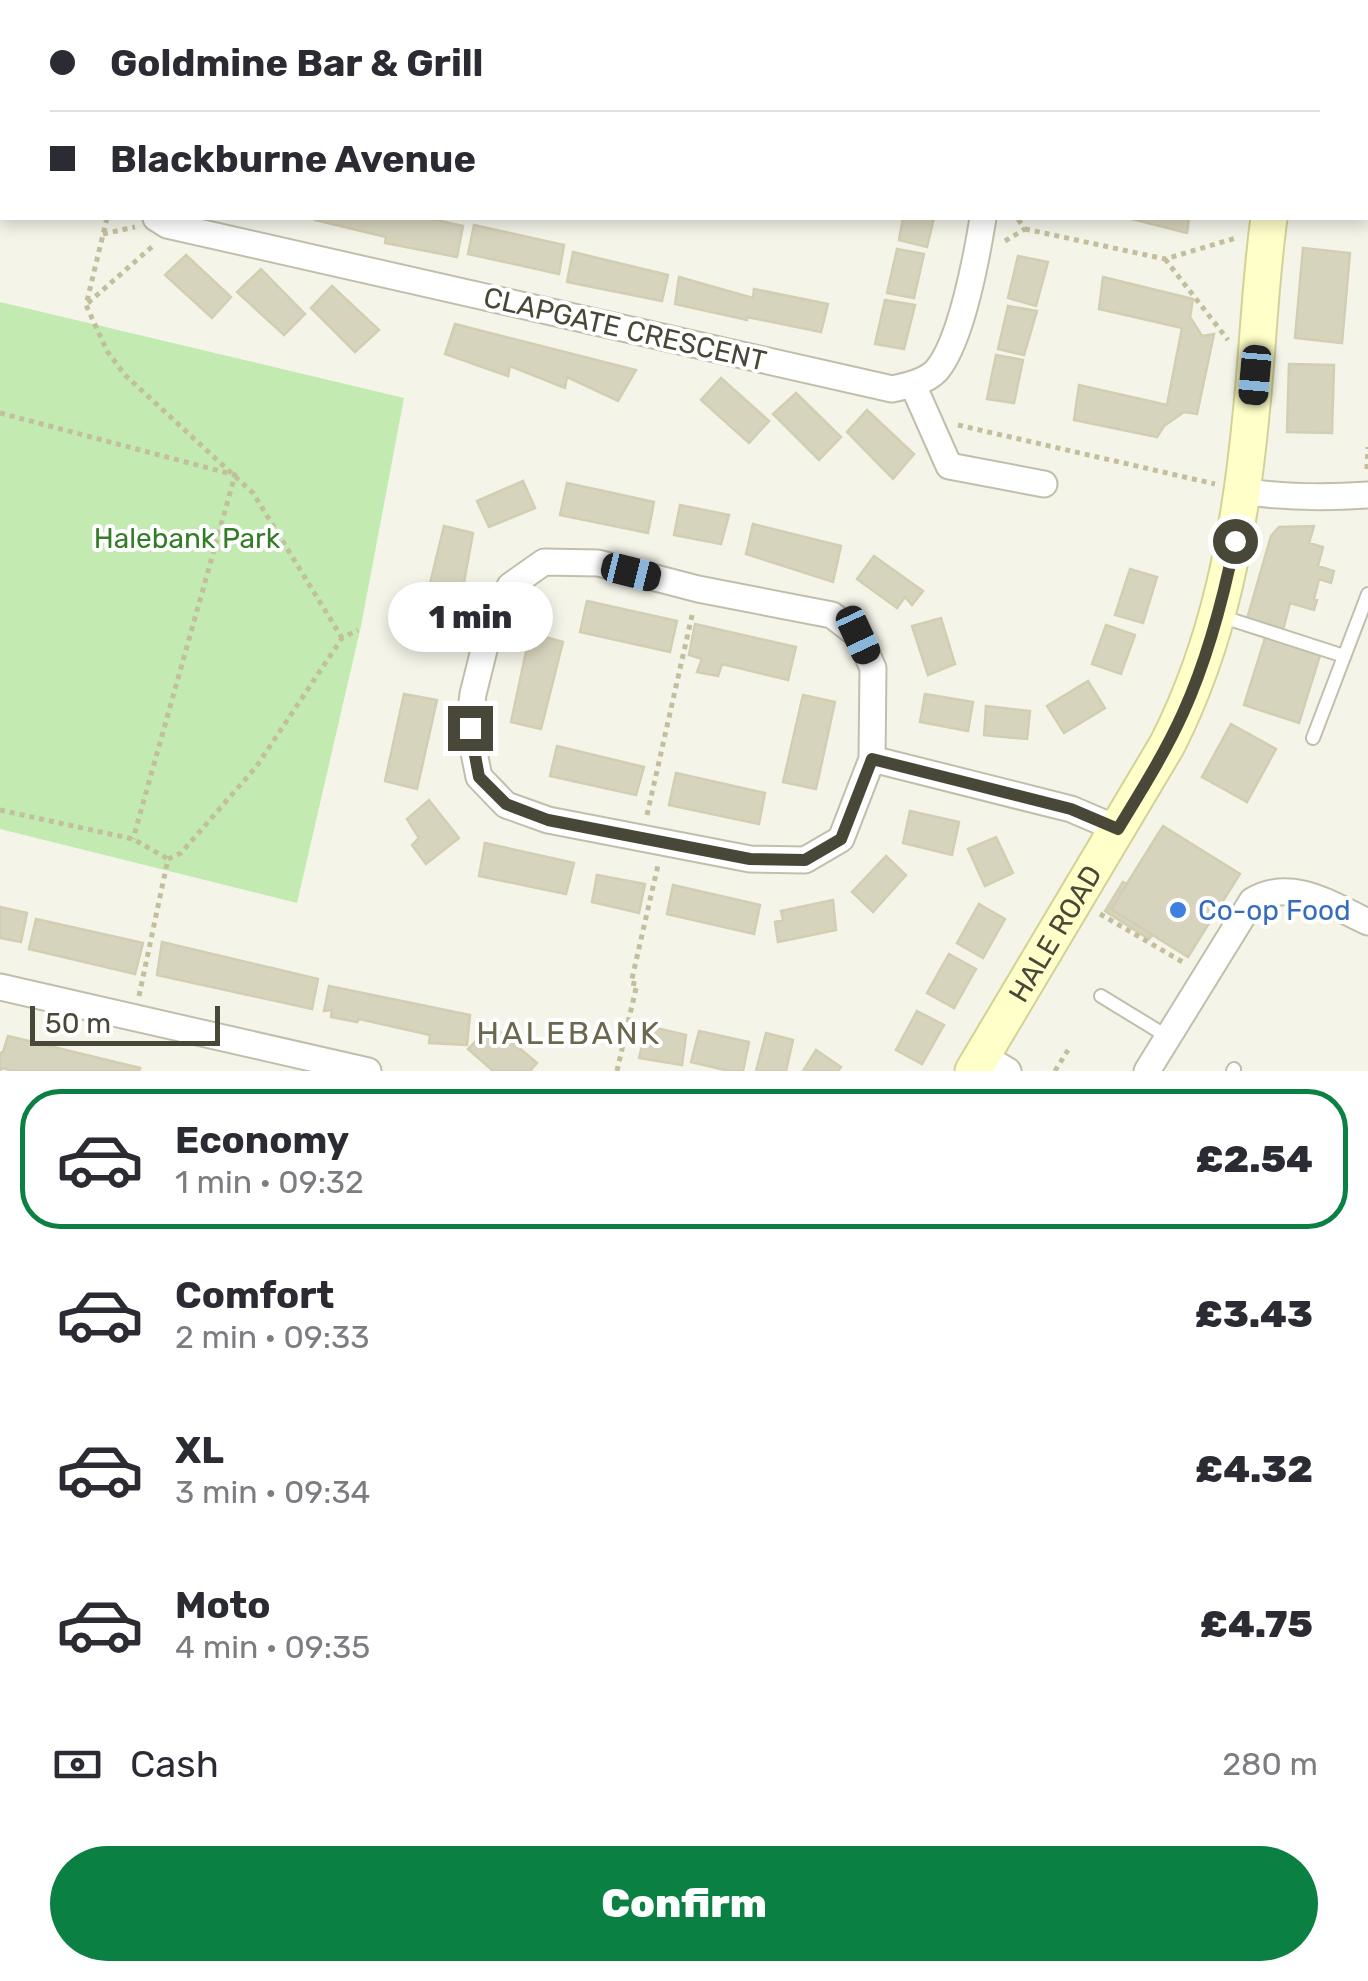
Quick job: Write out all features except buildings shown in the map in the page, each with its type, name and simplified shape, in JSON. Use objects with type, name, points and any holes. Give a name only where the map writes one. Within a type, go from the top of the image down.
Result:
[{"type":"street","points":[[983,220],[976,264],[950,346],[935,372],[913,385],[949,466],[1044,484]]},
{"type":"street","name":"CLAPGATE CRESCENT","points":[[153,223],[892,389],[913,385]]},
{"type":"street","name":"HALE ROAD","points":[[988,1066],[1182,714],[1198,678],[1235,541],[1269,223]]},
{"type":"street","points":[[1243,488],[1277,496],[1368,495]]},
{"type":"street","points":[[544,562],[598,563],[698,588],[832,615],[858,635],[873,668],[872,759],[841,839],[805,860],[750,859],[548,820],[506,804],[479,777],[470,728],[474,694],[488,634],[510,586],[544,562]]},
{"type":"street","points":[[872,759],[1071,809],[1118,829]]},
{"type":"street","points":[[1148,1071],[1246,908],[1261,896],[1296,891],[1368,922]]},
{"type":"street","points":[[0,987],[368,1071]]},
{"type":"lane","points":[[1314,738],[1368,594]]},
{"type":"lane","points":[[1218,615],[1344,656]]},
{"type":"lane","points":[[1102,996],[1168,1037]]},
{"type":"path","points":[[107,220],[86,306],[107,351],[125,375],[253,494],[342,638]]},
{"type":"path","points":[[86,306],[163,237],[153,223],[104,234]]},
{"type":"path","points":[[1026,229],[1165,259],[1269,223]]},
{"type":"path","points":[[1165,259],[1255,375]]},
{"type":"path","points":[[0,413],[235,475]]},
{"type":"path","points":[[928,418],[1208,484],[1243,488]]},
{"type":"path","points":[[133,839],[235,475]]},
{"type":"path","points":[[617,1071],[637,984],[631,982],[652,839],[698,588]]},
{"type":"path","points":[[0,810],[133,839],[168,858],[181,853],[256,767],[342,638],[358,630]]},
{"type":"path","points":[[134,1019],[168,858]]},
{"type":"path","points":[[1093,910],[1206,976]]},
{"type":"path","points":[[1055,1071],[1068,1050]]},
{"type":"green space","name":"Halebank Park","points":[[0,302],[404,398],[361,626],[297,903],[0,829]]},
{"type":"place","name":"Co-op Food","points":[[1178,910]]},
{"type":"district","name":"HALEBANK","points":[[569,1033]]},
{"type":"route","points":[[470,728],[479,777],[506,804],[548,820],[750,859],[805,860],[841,839],[872,759],[1071,809],[1118,829],[1167,745],[1198,678],[1213,634],[1235,541]]}]
